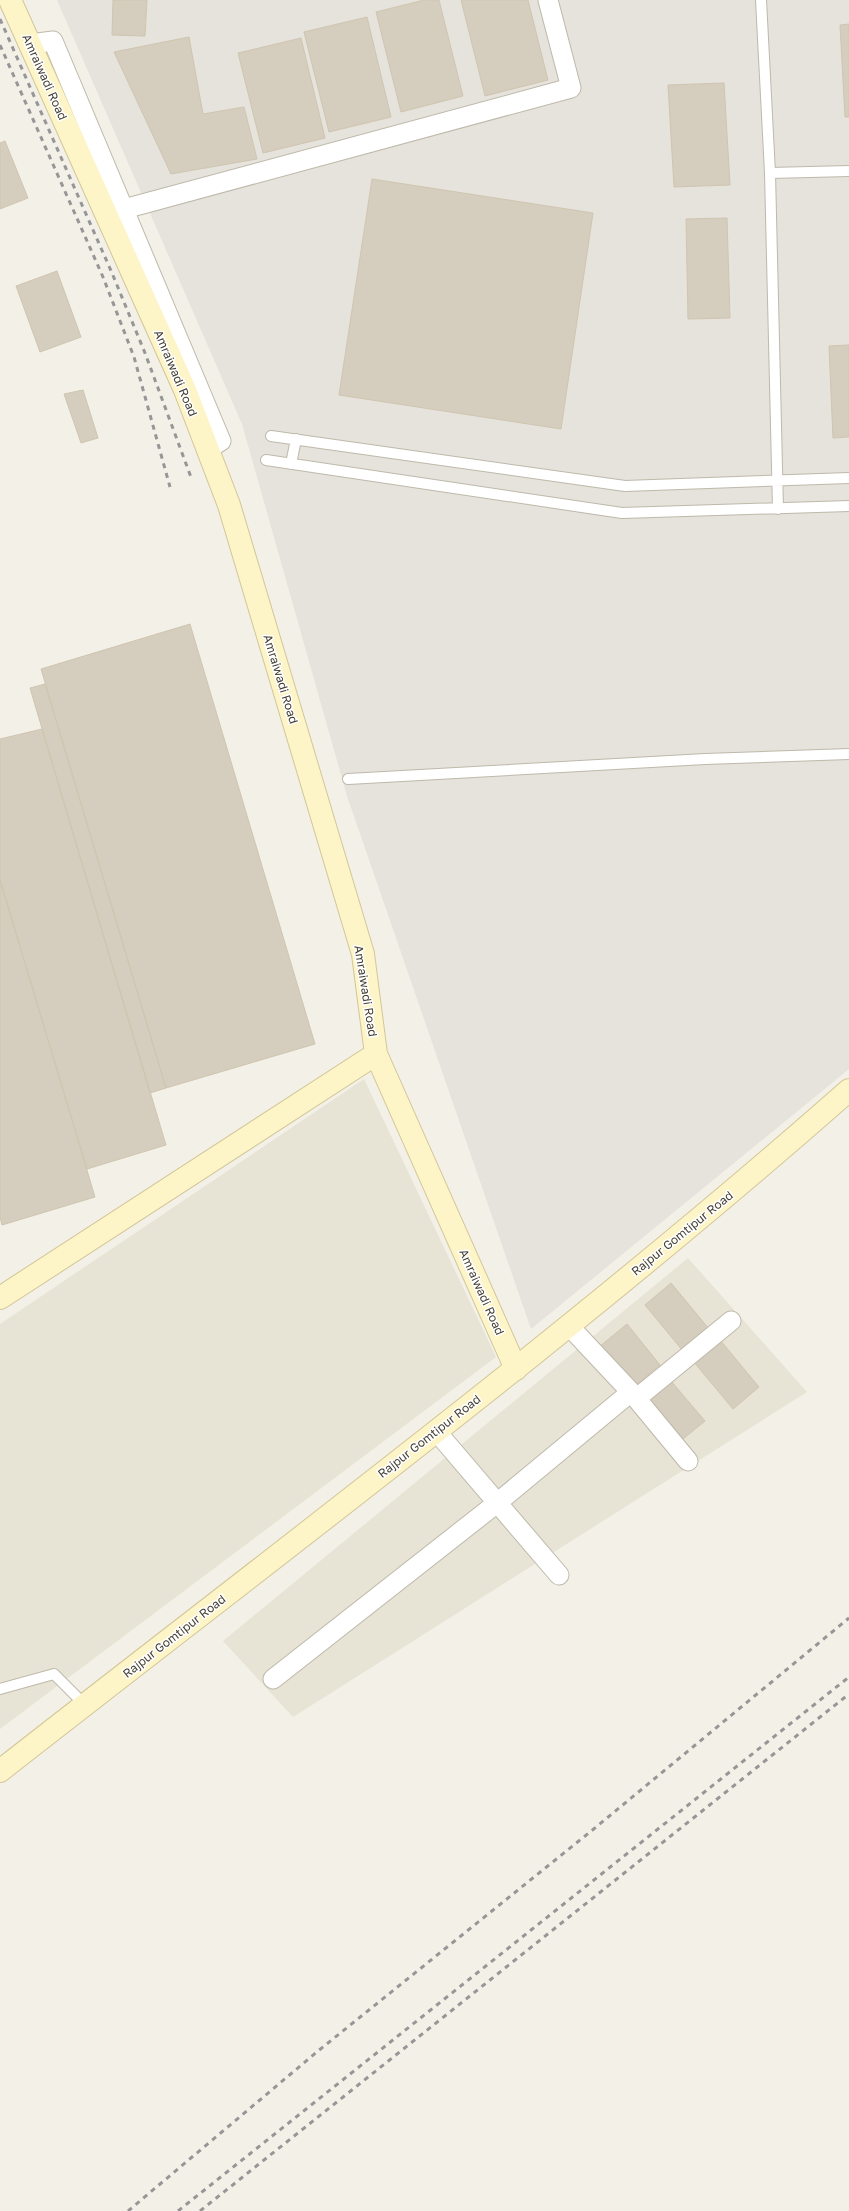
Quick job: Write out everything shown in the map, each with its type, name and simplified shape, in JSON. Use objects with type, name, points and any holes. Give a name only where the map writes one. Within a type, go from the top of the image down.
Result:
[{"type":"main road","name":"Amraiwadi Road","points":[[10,0],[185,390],[229,505],[363,954],[376,1054],[516,1369]]},
{"type":"main road","points":[[0,1298],[376,1054]]},
{"type":"main road","name":"Rajpur Gomtipur Road","points":[[0,1771],[516,1369],[756,1172],[849,1090]]},
{"type":"street","points":[[124,209],[571,88],[548,0]]},
{"type":"street","points":[[30,44],[52,41],[221,441],[208,449]]},
{"type":"street","points":[[273,1679],[634,1395],[731,1321]]},
{"type":"street","points":[[569,1326],[634,1395],[688,1461]]},
{"type":"street","points":[[436,1432],[559,1575]]},
{"type":"lane","points":[[761,0],[770,173],[778,509]]},
{"type":"lane","points":[[770,173],[849,171]]},
{"type":"lane","points":[[271,436],[625,486],[849,478]]},
{"type":"lane","points":[[290,464],[296,439]]},
{"type":"lane","points":[[266,460],[622,513],[849,506]]},
{"type":"lane","points":[[348,780],[705,759],[849,754]]},
{"type":"lane","points":[[0,1689],[54,1674],[85,1705]]},
{"type":"shaded area","points":[[57,0],[849,0],[849,1069],[531,1329],[347,796],[242,424]]},
{"type":"shaded area","points":[[364,1079],[496,1357],[0,1729],[0,1324]]},
{"type":"shaded area","points":[[688,1258],[807,1392],[293,1717],[223,1641]]},
{"type":"building","points":[[113,0],[147,0],[145,36],[112,35]]},
{"type":"building","points":[[424,0],[439,0],[463,96],[401,112],[376,12]]},
{"type":"building","points":[[461,0],[528,0],[548,80],[485,96]]},
{"type":"building","points":[[367,17],[391,117],[329,132],[304,32]]},
{"type":"building","points":[[849,24],[849,117],[845,117],[840,25]]},
{"type":"building","points":[[189,37],[203,114],[244,107],[257,159],[171,174],[114,52]]},
{"type":"building","points":[[301,38],[325,138],[263,153],[238,53]]},
{"type":"building","points":[[724,83],[730,185],[674,187],[668,85]]},
{"type":"building","points":[[5,141],[28,198],[0,209],[0,143]]},
{"type":"building","points":[[372,179],[593,213],[561,429],[339,395]]},
{"type":"building","points":[[727,218],[730,318],[688,319],[686,219]]},
{"type":"building","points":[[57,271],[81,337],[40,352],[16,286]]},
{"type":"building","points":[[849,345],[849,437],[833,438],[829,346]]},
{"type":"building","points":[[83,390],[98,438],[81,443],[64,394]]},
{"type":"building","points":[[190,624],[315,1044],[166,1088],[41,669]]},
{"type":"building","points":[[45,684],[166,1088],[150,1093],[30,688]]},
{"type":"building","points":[[42,729],[166,1145],[87,1169],[0,880],[0,739]]},
{"type":"building","points":[[0,880],[95,1197],[2,1225],[0,1217]]},
{"type":"building","points":[[671,1283],[709,1329],[683,1351],[645,1305]]},
{"type":"building","points":[[627,1324],[660,1365],[632,1388],[599,1347]]},
{"type":"building","points":[[720,1340],[759,1387],[733,1409],[694,1362]]},
{"type":"building","points":[[671,1381],[705,1421],[678,1443],[645,1403]]},
{"type":"railway","points":[[0,19],[112,273],[145,353],[192,480]]},
{"type":"railway","points":[[0,45],[103,277],[134,357],[170,487]]},
{"type":"railway","points":[[128,2211],[318,2051],[590,1832],[849,1618]]},
{"type":"railway","points":[[178,2211],[849,1677]]},
{"type":"railway","points":[[200,2211],[849,1694]]}]
